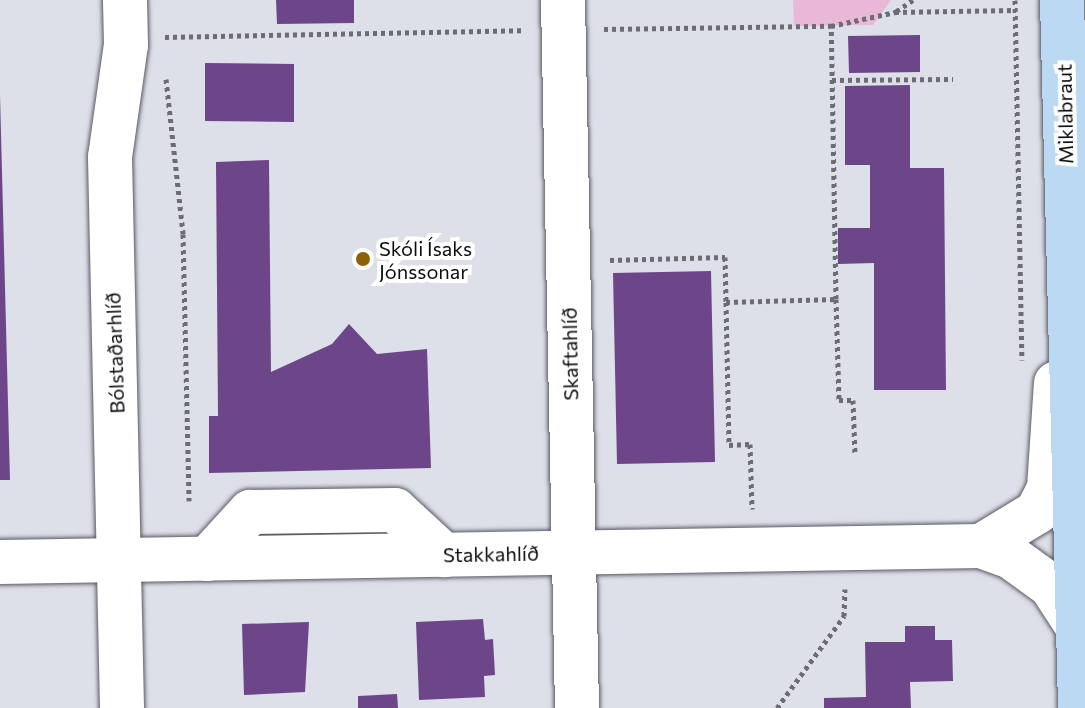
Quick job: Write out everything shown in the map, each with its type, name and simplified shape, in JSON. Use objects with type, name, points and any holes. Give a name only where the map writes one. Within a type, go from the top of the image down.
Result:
[{"type":"highway","name":"Miklabraut","points":[[1062,0],[1080,708]]},
{"type":"street","name":"Bólstaðarhlíð","points":[[122,708],[110,157],[126,45],[125,0]]},
{"type":"street","name":"Skaftahlíð","points":[[564,15],[577,708]]},
{"type":"street","points":[[981,546],[1037,512],[1049,488],[1053,397],[1069,288]]},
{"type":"street","name":"Stakkahlíð","points":[[0,562],[981,546],[1011,557],[1051,586],[1079,629]]},
{"type":"path","points":[[895,12],[913,0]]},
{"type":"path","points":[[1015,0],[1022,368]]},
{"type":"path","points":[[166,51],[165,36],[564,15],[831,26],[895,12],[1016,10]]},
{"type":"path","points":[[831,26],[839,400],[853,400],[855,455]]},
{"type":"path","points":[[166,67],[183,234],[189,501]]},
{"type":"path","points":[[832,80],[953,79]]},
{"type":"path","points":[[568,261],[725,257],[729,445],[750,444],[753,550]]},
{"type":"path","points":[[726,302],[836,299]]},
{"type":"path","points":[[777,708],[844,616],[845,548]]},
{"type":"shaded area","points":[[793,0],[891,0],[873,25],[794,26]]},
{"type":"building","points":[[276,0],[354,0],[354,23],[277,24]]},
{"type":"building","points":[[920,35],[920,72],[849,73],[848,36]]},
{"type":"building","points":[[205,63],[294,64],[294,122],[205,121]]},
{"type":"building","points":[[910,85],[910,168],[944,168],[946,390],[874,390],[874,263],[838,264],[838,228],[870,228],[870,165],[845,165],[845,86]]},
{"type":"building","points":[[0,95],[10,480],[0,480]]},
{"type":"building","points":[[269,160],[271,372],[332,344],[349,324],[377,354],[427,349],[431,468],[209,473],[209,416],[218,416],[216,162]]},
{"type":"building","points":[[711,271],[715,462],[617,464],[613,273]]},
{"type":"building","points":[[483,619],[485,640],[493,639],[495,675],[484,676],[485,697],[419,700],[416,622]]},
{"type":"building","points":[[309,622],[305,692],[244,695],[242,624]]},
{"type":"building","points":[[905,626],[935,626],[935,640],[952,640],[953,681],[910,682],[911,708],[824,708],[824,698],[866,697],[865,642],[905,642]]},
{"type":"building","points":[[397,694],[398,708],[358,708],[358,696]]},
{"type":"place","name":"Skóli Ísaks Jónssonar","points":[[363,259]]}]
